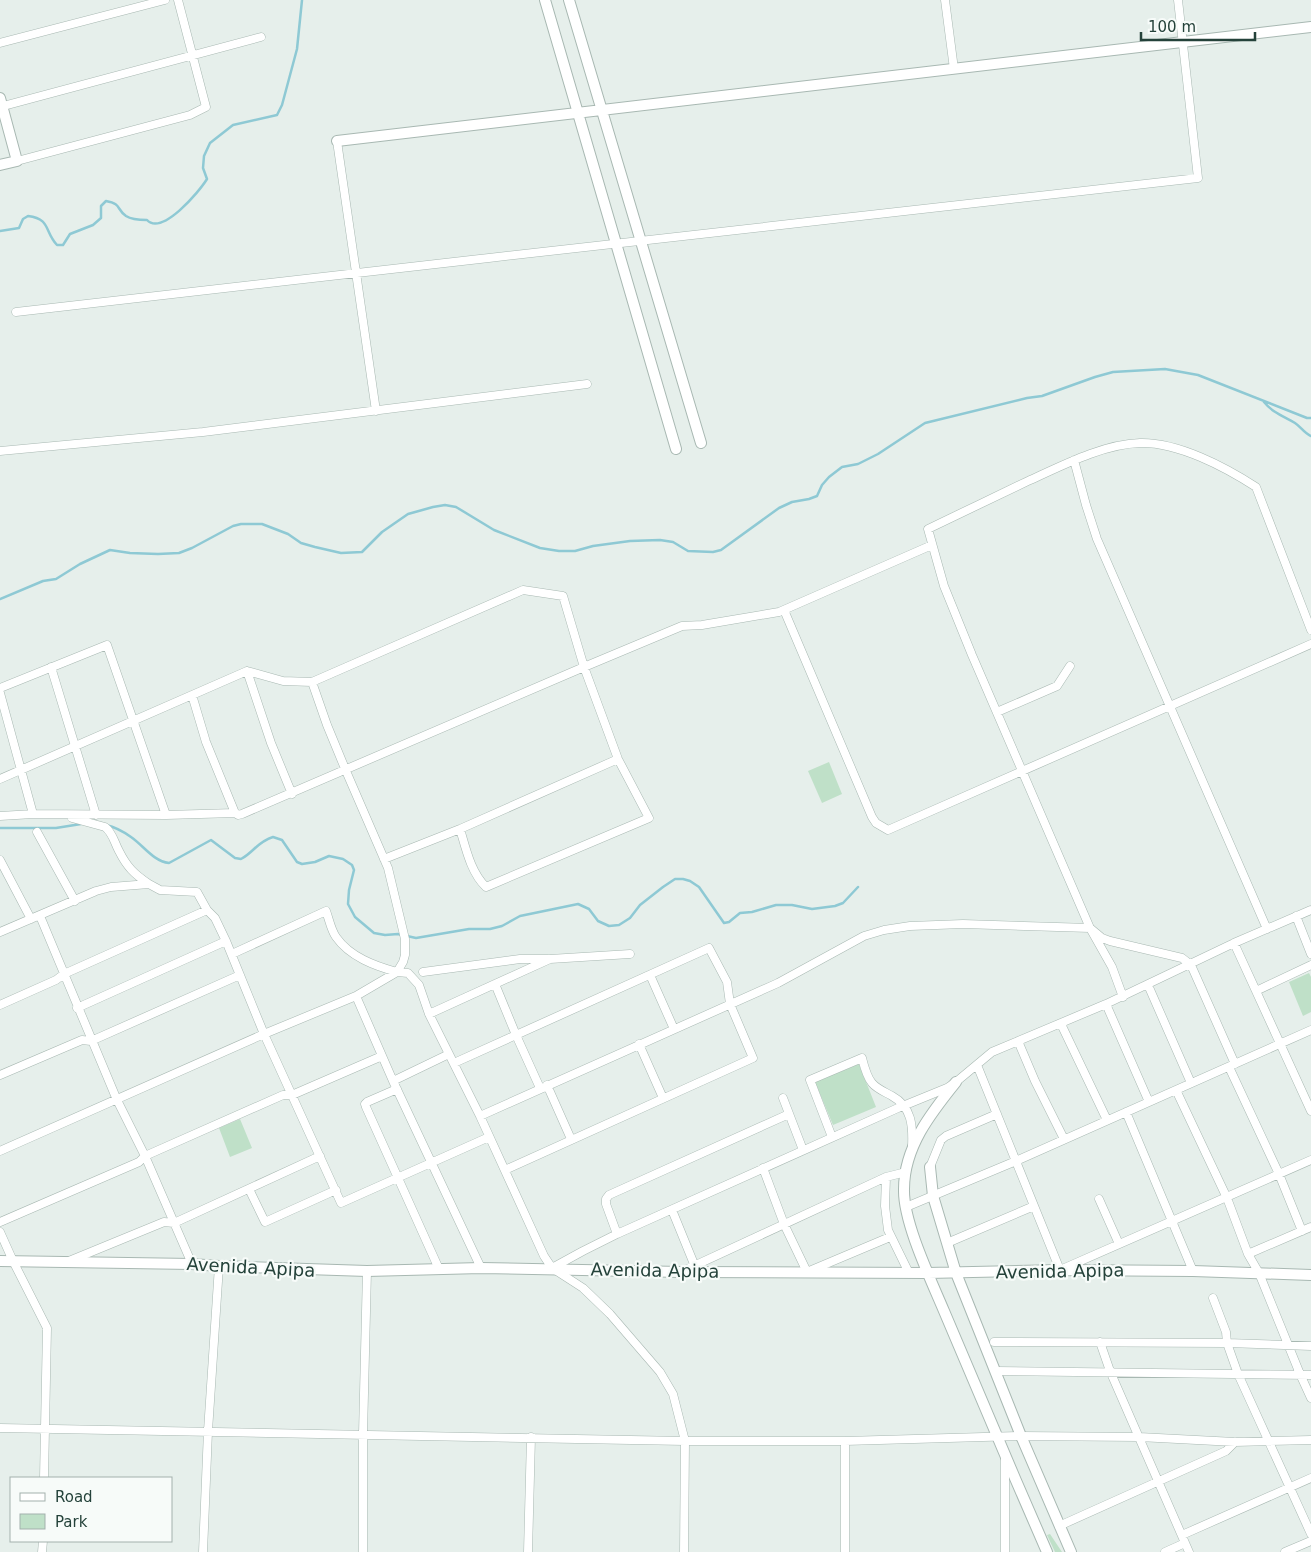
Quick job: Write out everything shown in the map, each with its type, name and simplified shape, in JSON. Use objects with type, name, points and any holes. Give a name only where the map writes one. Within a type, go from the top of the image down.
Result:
[{"type":"street","points":[[0,43],[165,0]]},
{"type":"street","points":[[0,165],[190,115],[206,107],[178,0]]},
{"type":"street","points":[[545,0],[676,449]]},
{"type":"street","points":[[569,0],[701,443]]},
{"type":"street","points":[[945,0],[954,69]]},
{"type":"street","points":[[16,312],[1198,178],[1178,0]]},
{"type":"street","points":[[376,411],[337,141],[1311,27]]},
{"type":"street","points":[[17,160],[1,104],[262,36]]},
{"type":"street","points":[[0,451],[203,432],[587,384]]},
{"type":"street","points":[[1123,997],[1112,968],[1090,928],[948,595],[928,529],[1074,460],[1120,445],[1140,443],[1160,445],[1185,452],[1208,462],[1256,487],[1311,630]]},
{"type":"street","points":[[1074,460],[1086,505],[1098,539],[1267,929]]},
{"type":"street","points":[[0,816],[33,814],[242,814],[682,626],[702,626],[784,610],[932,545]]},
{"type":"street","points":[[0,779],[247,671],[283,682],[312,682],[523,590],[563,596],[584,667],[618,759],[649,818],[486,887],[477,876],[460,829]]},
{"type":"street","points":[[784,610],[872,818],[882,828],[888,830],[1022,769],[1311,644]]},
{"type":"street","points":[[0,688],[107,644],[166,815]]},
{"type":"street","points":[[997,712],[1057,686],[1070,666]]},
{"type":"street","points":[[51,667],[96,815]]},
{"type":"street","points":[[247,671],[271,743],[292,794]]},
{"type":"street","points":[[0,1150],[264,1034],[356,996],[397,972],[405,955],[405,939],[388,868],[346,771],[312,682]]},
{"type":"street","points":[[0,693],[33,814]]},
{"type":"street","points":[[192,695],[206,742],[235,813]]},
{"type":"street","points":[[384,859],[460,829],[618,759]]},
{"type":"street","points":[[60,814],[105,827],[109,830],[132,872],[149,884],[160,890],[197,892],[207,910],[215,918],[226,941],[264,1034],[341,1203],[490,1137]]},
{"type":"street","points":[[37,832],[75,900]]},
{"type":"street","points":[[0,860],[31,919]]},
{"type":"street","points":[[0,932],[104,888],[149,884]]},
{"type":"street","points":[[0,1005],[207,910]]},
{"type":"street","points":[[552,1268],[617,1234],[832,1137],[935,1094],[956,1082],[992,1052],[1123,997],[1234,943],[1311,910]]},
{"type":"street","points":[[232,954],[326,911],[334,934],[344,945],[376,966],[408,973],[419,985],[429,1014],[490,1137],[539,1246],[552,1268],[571,1278],[610,1314],[660,1372],[673,1394],[682,1423],[685,1441],[684,1552]]},
{"type":"street","points":[[40,916],[91,1041],[192,1264]]},
{"type":"street","points":[[1296,916],[1311,954]]},
{"type":"street","points":[[480,1116],[778,983],[864,936],[884,930],[910,926],[963,924],[1090,928],[1102,938],[1110,941],[1182,958],[1191,965],[1302,1231]]},
{"type":"street","points":[[77,1008],[226,941]]},
{"type":"street","points":[[1234,943],[1279,1045],[1311,1111]]},
{"type":"street","points":[[454,1063],[709,948],[727,982],[730,1004],[753,1058],[505,1170]]},
{"type":"street","points":[[422,972],[520,959],[630,954]]},
{"type":"street","points":[[429,1014],[550,959]]},
{"type":"street","points":[[1256,991],[1311,965]]},
{"type":"street","points":[[0,1075],[82,1040],[91,1041],[240,975]]},
{"type":"street","points":[[650,975],[674,1028]]},
{"type":"street","points":[[495,984],[516,1035],[572,1139]]},
{"type":"street","points":[[1148,985],[1191,1083]]},
{"type":"street","points":[[356,996],[393,1081],[433,1162],[481,1268]]},
{"type":"street","points":[[1106,1004],[1149,1102]]},
{"type":"street","points":[[1061,1024],[1107,1120]]},
{"type":"street","points":[[906,1207],[1311,1030]]},
{"type":"street","points":[[1018,1041],[1035,1081],[1064,1139]]},
{"type":"street","points":[[639,1044],[663,1098]]},
{"type":"street","points":[[393,1081],[449,1054]]},
{"type":"street","points":[[0,1222],[139,1162],[144,1156],[283,1095],[292,1095],[382,1056]]},
{"type":"street","points":[[832,1137],[810,1080],[862,1058],[870,1081],[874,1086],[895,1098],[904,1106],[913,1126],[911,1154]]},
{"type":"street","points":[[977,1065],[1060,1270],[1311,1160]]},
{"type":"street","points":[[956,1082],[930,1114],[918,1135],[906,1172],[904,1190],[906,1207],[910,1224],[928,1273],[996,1437],[1047,1552]]},
{"type":"street","points":[[397,1088],[365,1104],[439,1269]]},
{"type":"street","points":[[1176,1090],[1227,1198],[1248,1254],[1258,1273],[1311,1398]]},
{"type":"street","points":[[783,1098],[803,1150]]},
{"type":"street","points":[[1126,1112],[1194,1271]]},
{"type":"street","points":[[617,1234],[606,1204],[606,1199],[609,1195],[789,1114]]},
{"type":"street","points":[[998,1114],[946,1136],[941,1140],[930,1167],[933,1196],[956,1273],[1021,1436],[1071,1552]]},
{"type":"street","points":[[68,1262],[164,1222],[174,1223],[320,1156]]},
{"type":"street","points":[[764,1168],[784,1224],[808,1272],[890,1236]]},
{"type":"street","points":[[681,1272],[694,1264],[886,1177],[906,1172]]},
{"type":"street","points":[[886,1177],[885,1206],[890,1236],[908,1273]]},
{"type":"street","points":[[249,1189],[265,1222],[336,1190]]},
{"type":"street","points":[[1099,1199],[1119,1244]]},
{"type":"street","points":[[947,1243],[1034,1206]]},
{"type":"street","points":[[672,1210],[694,1264]]},
{"type":"street","points":[[1248,1254],[1311,1227]]},
{"type":"street","points":[[0,1232],[47,1328],[44,1477]]},
{"type":"street","name":"Avenida Apipa","points":[[0,1261],[192,1264],[367,1271],[552,1268],[681,1272],[956,1273],[1060,1270],[1194,1271],[1311,1275]]},
{"type":"street","points":[[203,1552],[218,1266]]},
{"type":"street","points":[[363,1552],[363,1434],[367,1271]]},
{"type":"street","points":[[1213,1298],[1226,1332],[1227,1343],[1238,1374],[1311,1534]]},
{"type":"street","points":[[994,1342],[1227,1343],[1311,1346]]},
{"type":"street","points":[[1100,1342],[1110,1371],[1189,1552]]},
{"type":"street","points":[[996,1371],[1311,1375]]},
{"type":"street","points":[[0,1428],[685,1441],[845,1441],[1021,1436],[1139,1437],[1235,1442],[1311,1440]]},
{"type":"street","points":[[528,1552],[530,1437]]},
{"type":"street","points":[[845,1441],[845,1552]]},
{"type":"street","points":[[1059,1526],[1226,1451],[1235,1442]]},
{"type":"street","points":[[1004,1454],[1005,1552]]},
{"type":"street","points":[[1182,1535],[1311,1478]]},
{"type":"street","points":[[1285,1552],[1311,1541]]},
{"type":"street","points":[[1165,1552],[1185,1543]]},
{"type":"green space","points":[[829,762],[842,794],[822,803],[808,771]]},
{"type":"green space","points":[[1309,973],[1311,977],[1311,1012],[1303,1016],[1289,982]]},
{"type":"green space","points":[[859,1064],[876,1107],[833,1125],[815,1082]]},
{"type":"green space","points":[[240,1119],[252,1148],[230,1157],[219,1128]]},
{"type":"green space","points":[[1050,1534],[1062,1552],[1055,1552],[1047,1535]]},
{"type":"waterway","points":[[0,231],[19,228],[23,219],[28,216],[44,223],[57,245],[63,245],[70,234],[93,225],[101,218],[101,206],[106,201],[117,205],[126,216],[154,223],[162,222],[180,210],[207,179],[203,168],[204,156],[210,143],[233,125],[277,115],[282,105],[297,49],[302,0]]},
{"type":"waterway","points":[[0,599],[43,581],[56,579],[80,564],[110,550],[130,553],[179,553],[233,526],[241,524],[262,524],[288,534],[301,543],[315,547],[341,553],[362,552],[382,532],[408,514],[445,505],[456,507],[494,530],[540,548],[575,551],[593,546],[630,541],[660,540],[673,542],[688,551],[713,552],[721,550],[779,508],[792,502],[817,496],[822,485],[842,467],[858,464],[878,454],[925,423],[1042,396],[1113,372],[1165,369],[1198,375],[1311,418]]},
{"type":"waterway","points":[[1264,402],[1275,412],[1295,423],[1311,436]]},
{"type":"waterway","points":[[0,828],[56,828],[81,824]]},
{"type":"waterway","points":[[106,825],[125,833],[153,856],[169,863],[211,840],[235,858],[241,859],[263,842],[273,837],[282,840],[297,862],[302,864],[315,862],[329,856],[343,859],[352,865],[354,870],[348,904],[355,917],[374,933],[385,935],[398,934],[416,938],[469,929],[490,929],[502,926],[520,916],[578,904],[589,909],[598,921],[609,926],[619,925],[630,918],[640,905],[675,879],[690,881],[699,887],[724,923],[729,922],[740,913],[752,912],[776,905],[792,905],[812,909],[835,906],[843,903],[858,887]]}]
